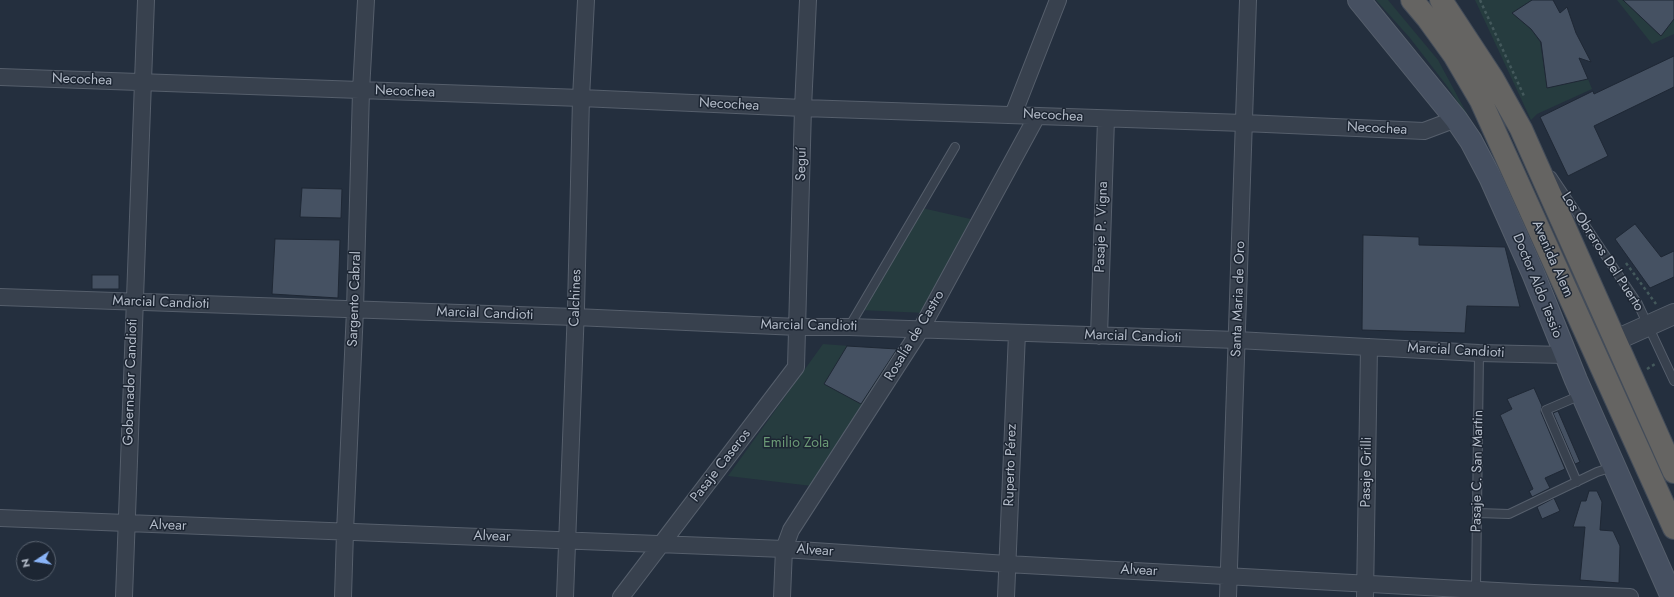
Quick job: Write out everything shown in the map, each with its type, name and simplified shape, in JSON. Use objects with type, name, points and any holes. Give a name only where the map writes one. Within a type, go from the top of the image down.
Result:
[{"type":"highway","name":"Avenida Alem","points":[[1412,0],[1454,55],[1481,101],[1591,348],[1674,528]]},
{"type":"highway","name":"Avenida Alem","points":[[1441,0],[1492,79],[1521,130],[1674,472]]},
{"type":"highway","points":[[1457,0],[1492,79]]},
{"type":"main road","name":"Doctor Aldo Tessio","points":[[1360,0],[1456,119],[1471,141],[1491,178],[1533,273],[1565,355],[1672,597]]},
{"type":"main road","name":"Marcial Candioti","points":[[1565,355],[1616,340]]},
{"type":"street","name":"Gobernador Candioti","points":[[124,597],[146,0]]},
{"type":"street","name":"Sargento Cabral","points":[[343,597],[344,532],[355,310],[361,91],[366,0]]},
{"type":"street","name":"Calchines","points":[[565,597],[581,98],[586,0]]},
{"type":"street","name":"Seguí","points":[[798,327],[803,108],[808,0]]},
{"type":"street","points":[[1013,114],[1058,0]]},
{"type":"street","name":"Santa Maria de Oro","points":[[1228,597],[1248,0]]},
{"type":"street","name":"Necochea","points":[[0,77],[581,98],[803,108],[1013,114],[1424,131],[1456,119]]},
{"type":"street","name":"Rosalía de Castro","points":[[784,549],[791,530],[921,329],[1037,116]]},
{"type":"street","name":"Pasaje P. Vigna","points":[[1099,336],[1106,118]]},
{"type":"street","name":"Marcial Candioti","points":[[0,297],[575,317],[798,327],[921,329],[1237,340],[1479,353],[1565,355]]},
{"type":"street","points":[[1616,340],[1674,314]]},
{"type":"street","name":"Pasaje Caseros","points":[[621,597],[796,368],[798,327]]},
{"type":"street","name":"Ruperto Pérez","points":[[1006,597],[1017,333]]},
{"type":"street","name":"Pasaje Grilli","points":[[1365,590],[1369,347]]},
{"type":"street","name":"Alvear","points":[[0,518],[784,549],[1007,564],[1229,576],[1365,590],[1476,589],[1562,596],[1630,597]]},
{"type":"street","points":[[782,597],[784,549]]},
{"type":"lane","name":"Los Obreros Del Puerto","points":[[1521,130],[1638,304],[1673,375]]},
{"type":"lane","points":[[849,327],[955,147]]},
{"type":"lane","name":"Pasaje C. San Martin","points":[[1476,589],[1479,353]]},
{"type":"lane","points":[[1577,482],[1546,410],[1582,394]]},
{"type":"lane","points":[[1478,513],[1509,514],[1597,472],[1613,466]]},
{"type":"path","points":[[1480,0],[1525,98]]},
{"type":"green space","points":[[1376,0],[1388,0],[1438,60],[1473,125],[1447,86],[1410,38]]},
{"type":"green space","points":[[1475,0],[1532,0],[1512,13],[1531,29],[1540,42],[1547,88],[1588,79],[1592,89],[1537,114],[1531,120]]},
{"type":"green space","points":[[1617,0],[1623,0],[1661,36],[1674,19],[1674,34],[1652,44]]},
{"type":"green space","points":[[922,208],[975,220],[925,313],[860,310]]},
{"type":"green space","name":"Emilio Zola","points":[[823,344],[903,350],[812,486],[728,476]]},
{"type":"building","points":[[1532,0],[1553,0],[1560,13],[1567,7],[1576,33],[1591,62],[1579,58],[1588,79],[1547,88],[1541,42],[1531,29],[1512,13]]},
{"type":"building","points":[[1623,0],[1674,0],[1674,19],[1661,36]]},
{"type":"building","points":[[1674,56],[1674,87],[1594,126],[1608,156],[1568,176],[1540,117],[1593,91],[1594,94]]},
{"type":"building","points":[[302,188],[342,189],[341,218],[300,217]]},
{"type":"building","points":[[1635,224],[1661,257],[1674,251],[1674,277],[1650,288],[1615,239]]},
{"type":"building","points":[[1363,235],[1419,237],[1419,245],[1505,247],[1520,307],[1467,306],[1465,333],[1362,330]]},
{"type":"building","points":[[275,239],[340,240],[338,298],[272,294]]},
{"type":"building","points":[[92,275],[119,275],[119,289],[92,289]]},
{"type":"building","points":[[847,346],[897,349],[861,404],[824,384]]},
{"type":"building","points":[[1534,388],[1542,406],[1541,412],[1565,469],[1545,478],[1550,488],[1532,497],[1529,491],[1533,489],[1500,415],[1512,409],[1507,399]]},
{"type":"building","points":[[1558,411],[1580,462],[1575,464],[1553,413]]},
{"type":"building","points":[[1589,491],[1597,491],[1602,502],[1600,530],[1613,531],[1620,546],[1619,583],[1580,580],[1585,527],[1573,527],[1581,501],[1586,501]]},
{"type":"building","points":[[1554,498],[1560,511],[1542,519],[1537,507]]}]
